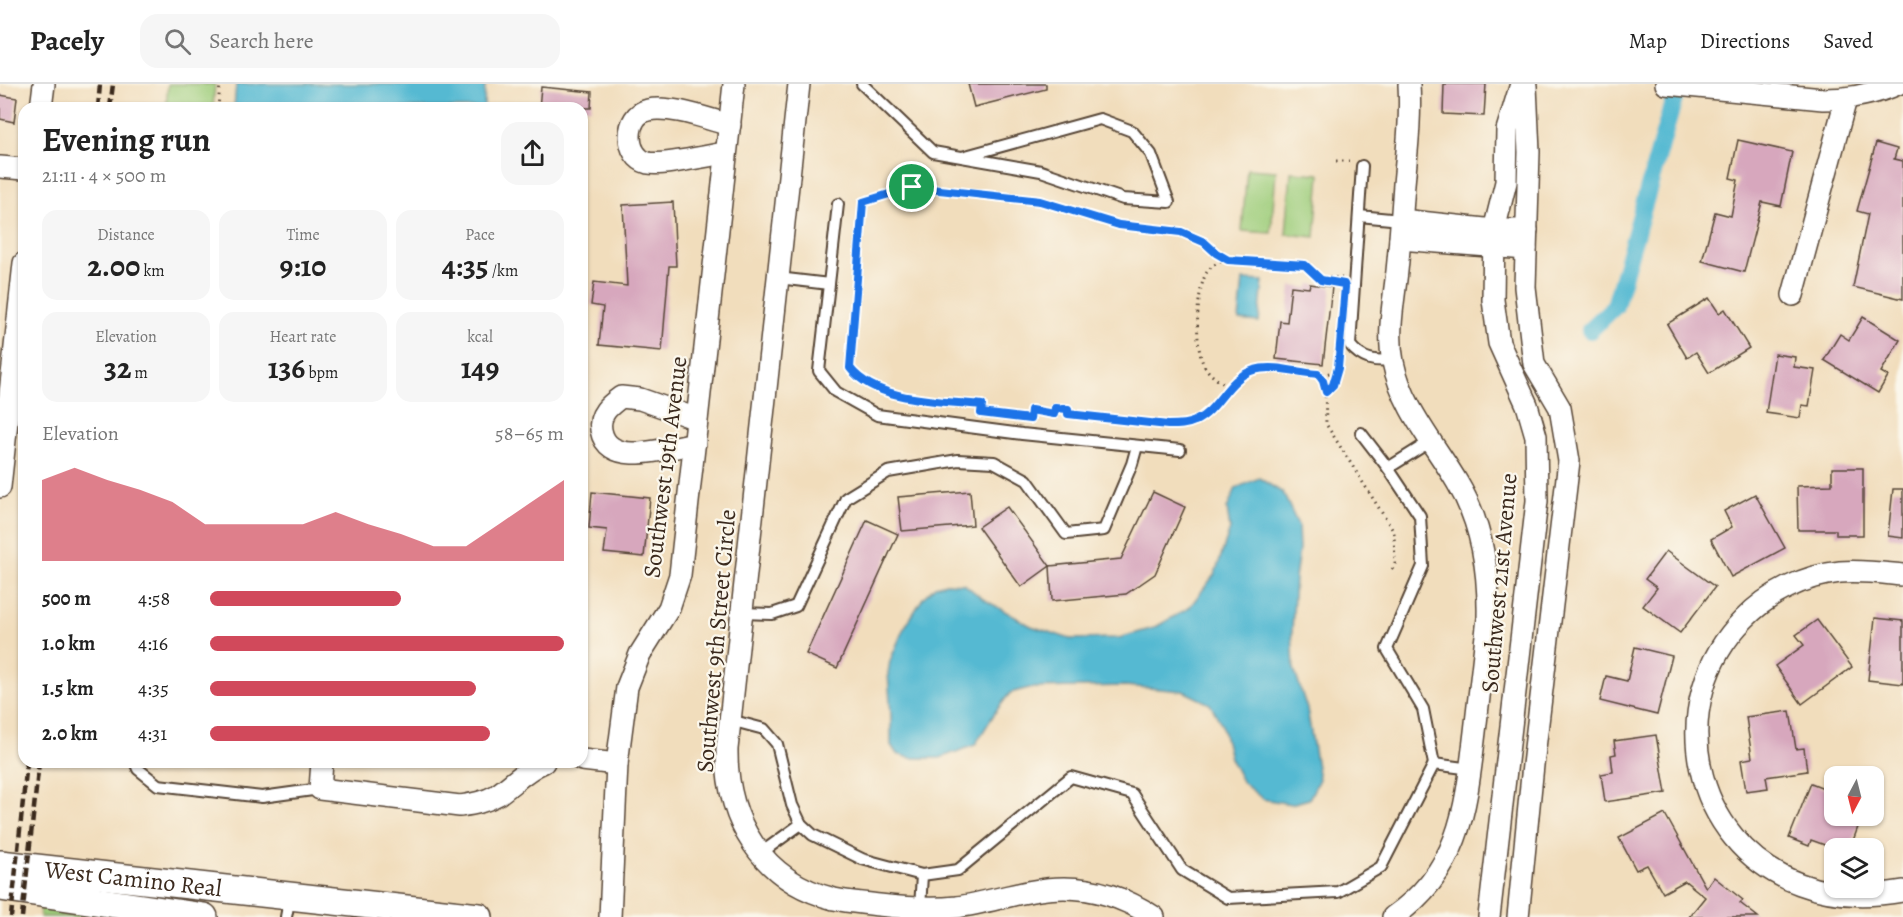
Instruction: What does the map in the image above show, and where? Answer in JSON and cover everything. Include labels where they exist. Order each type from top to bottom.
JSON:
[{"type":"street","points":[[42,102],[44,84]]},
{"type":"street","name":"Southwest 19th Avenue","points":[[610,917],[617,764],[623,704],[632,670],[669,608],[680,575],[734,84]]},
{"type":"street","name":"Southwest 9th Street Circle","points":[[799,84],[727,749],[728,785],[739,820],[761,853],[785,876],[817,893],[852,902],[921,908],[956,907],[1028,891],[1066,888],[1105,894],[1123,900],[1154,917]]},
{"type":"street","points":[[1393,917],[1428,885],[1447,857],[1461,825],[1471,769],[1488,618],[1487,578],[1480,539],[1467,502],[1403,395],[1393,360],[1391,324],[1410,123],[1408,84]]},
{"type":"street","name":"Southwest 21st Avenue","points":[[1489,917],[1538,501],[1536,436],[1527,405],[1499,343],[1493,300],[1494,238],[1506,182],[1507,130],[1521,84]]},
{"type":"street","points":[[1518,917],[1533,765],[1569,461],[1560,408],[1534,364],[1525,287],[1529,150],[1526,84]]},
{"type":"street","points":[[1666,84],[1823,99],[1846,99],[1868,95],[1898,84]]},
{"type":"street","points":[[1793,295],[1846,99]]},
{"type":"street","points":[[726,153],[662,163],[647,162],[636,156],[631,146],[630,131],[636,119],[646,110],[665,109],[730,125]]},
{"type":"street","points":[[0,167],[18,169]]},
{"type":"street","points":[[1400,230],[1527,240]]},
{"type":"street","points":[[0,487],[5,395],[18,305]]},
{"type":"street","points":[[695,443],[638,453],[623,453],[613,449],[602,437],[600,423],[607,406],[621,397],[640,399],[697,419]]},
{"type":"street","points":[[1903,575],[1858,571],[1838,572],[1800,582],[1766,600],[1737,626],[1715,657],[1701,694],[1696,732],[1701,771],[1714,807],[1736,839],[1764,865],[1798,884],[1836,894],[1871,895],[1903,891]]},
{"type":"street","points":[[588,761],[617,764]]},
{"type":"street","points":[[322,768],[320,789],[460,806],[478,803],[495,796],[531,768]]},
{"type":"street","name":"West Camino Real","points":[[0,864],[288,906],[479,917]]},
{"type":"street","name":"West Camino Real","points":[[0,887],[204,917]]},
{"type":"lane","points":[[862,84],[933,152],[962,158],[1041,171],[1123,199],[1169,202],[1150,154],[1132,130],[1100,119],[962,158]]},
{"type":"lane","points":[[1358,164],[1359,216],[1350,345],[1364,357],[1377,362],[1393,360]]},
{"type":"lane","points":[[837,204],[819,371],[836,392],[877,415],[1022,434],[1180,450]]},
{"type":"lane","points":[[1359,216],[1400,230]]},
{"type":"lane","points":[[778,278],[829,284]]},
{"type":"lane","points":[[730,720],[764,729],[777,744],[792,805],[801,824],[813,835],[862,859],[922,875],[958,870],[1071,777],[1132,794],[1182,870],[1228,898],[1338,892],[1381,867],[1434,764],[1424,709],[1387,649],[1423,566],[1420,516],[1361,432]]},
{"type":"lane","points":[[1388,468],[1431,441]]},
{"type":"lane","points":[[742,613],[772,614],[796,606],[846,498],[888,472],[958,460],[994,462],[1027,480],[1066,534],[1104,530],[1132,464],[1137,446]]},
{"type":"lane","points":[[1434,764],[1471,769]]},
{"type":"lane","points":[[138,768],[158,785],[262,797],[320,789]]},
{"type":"lane","points":[[761,853],[801,824]]},
{"type":"lane","points":[[921,908],[922,875]]},
{"type":"path","points":[[218,102],[220,84]]},
{"type":"path","points":[[1336,161],[1358,164]]},
{"type":"path","points":[[1228,260],[1204,242],[1181,232],[1119,225],[1040,201],[912,187],[863,202],[850,368],[858,378],[880,390],[900,396],[982,405],[981,413],[1030,419],[1031,410],[1054,414],[1055,408],[1068,409],[1068,414],[1182,425],[1204,416],[1236,380],[1254,370],[1280,369],[1329,374],[1338,368]]},
{"type":"path","points":[[1229,387],[1217,379],[1203,364],[1199,353],[1198,323],[1199,301],[1204,279],[1212,266],[1228,260],[1305,265],[1321,280],[1344,284],[1338,368],[1333,385],[1326,392]]},
{"type":"path","points":[[1318,374],[1326,392],[1326,424],[1394,532],[1395,564],[1391,572]]},
{"type":"green space","points":[[168,84],[215,84],[214,102],[166,102]]},
{"type":"green space","points":[[1247,169],[1276,171],[1271,233],[1242,231]]},
{"type":"green space","points":[[1291,172],[1320,174],[1315,237],[1286,234]]},
{"type":"green space","points":[[41,902],[158,917],[40,917]]},
{"type":"water","points":[[236,84],[485,84],[484,102],[234,102]]},
{"type":"water","points":[[1243,280],[1263,281],[1259,322],[1239,320]]},
{"type":"water","points":[[1259,478],[1283,493],[1298,525],[1299,550],[1292,631],[1294,669],[1307,709],[1319,779],[1309,799],[1291,804],[1263,799],[1243,783],[1230,758],[1222,725],[1210,704],[1183,691],[1125,686],[1029,688],[1010,693],[975,745],[940,758],[911,758],[897,754],[891,745],[888,673],[890,661],[903,630],[923,598],[935,586],[946,583],[964,584],[983,599],[1031,626],[1070,639],[1119,638],[1154,628],[1189,608],[1215,574],[1230,529],[1227,509],[1236,488]]},
{"type":"building","points":[[968,84],[1046,84],[1046,89],[974,107]]},
{"type":"building","points":[[1444,84],[1486,84],[1484,116],[1443,114]]},
{"type":"building","points":[[541,87],[592,92],[591,108],[588,108],[588,102],[540,102]]},
{"type":"building","points":[[0,95],[17,98],[14,122],[0,119]]},
{"type":"building","points":[[1738,140],[1792,152],[1781,206],[1762,202],[1744,272],[1702,261],[1715,212],[1731,216],[1738,180],[1730,178]]},
{"type":"building","points":[[1876,143],[1897,149],[1894,159],[1903,161],[1903,299],[1853,287],[1868,214],[1857,211]]},
{"type":"building","points":[[673,202],[676,266],[669,266],[662,351],[599,345],[603,307],[591,305],[594,282],[627,286],[623,205]]},
{"type":"building","points":[[1310,284],[1332,287],[1323,364],[1276,359],[1280,321],[1287,322],[1291,286],[1309,288]]},
{"type":"building","points":[[1709,298],[1719,313],[1725,309],[1749,348],[1709,373],[1696,352],[1687,358],[1667,324]]},
{"type":"building","points":[[1863,317],[1900,340],[1881,372],[1888,376],[1878,393],[1824,360],[1840,334],[1849,340]]},
{"type":"building","points":[[1775,354],[1795,357],[1794,367],[1815,370],[1809,406],[1802,405],[1800,418],[1766,413]]},
{"type":"building","points":[[1832,468],[1863,468],[1863,535],[1836,535],[1836,530],[1798,530],[1797,486],[1832,485]]},
{"type":"building","points":[[1893,489],[1903,489],[1903,538],[1888,536]]},
{"type":"building","points":[[970,491],[973,525],[902,531],[898,497]]},
{"type":"building","points":[[592,492],[650,498],[644,557],[604,553],[607,530],[589,528]]},
{"type":"building","points":[[1153,492],[1185,507],[1155,574],[1126,594],[1052,601],[1050,566],[1121,559]]},
{"type":"building","points":[[1755,494],[1785,548],[1731,577],[1711,539],[1732,527],[1724,511]]},
{"type":"building","points":[[1007,507],[1050,566],[1021,587],[978,527]]},
{"type":"building","points":[[867,520],[898,534],[837,668],[806,654]]},
{"type":"building","points":[[1666,551],[1715,587],[1680,633],[1643,606],[1657,588],[1645,579]]},
{"type":"building","points":[[1875,618],[1903,621],[1903,684],[1868,680]]},
{"type":"building","points":[[1817,620],[1852,667],[1802,704],[1775,666],[1804,645],[1796,635]]},
{"type":"building","points":[[1635,647],[1672,656],[1657,715],[1600,701],[1606,676],[1627,681]]},
{"type":"building","points":[[1790,711],[1796,749],[1804,748],[1807,771],[1766,777],[1768,788],[1746,791],[1741,760],[1752,758],[1746,717]]},
{"type":"building","points":[[1656,735],[1666,793],[1605,802],[1601,774],[1613,772],[1611,755],[1616,754],[1614,741]]},
{"type":"building","points":[[1811,783],[1824,788],[1824,826],[1858,826],[1854,838],[1824,838],[1824,845],[1811,840],[1809,846],[1789,838]]},
{"type":"building","points":[[1665,814],[1706,888],[1714,877],[1743,900],[1740,903],[1758,917],[1689,917],[1705,897],[1685,881],[1663,893],[1647,865],[1636,870],[1619,838]]},
{"type":"waterway","points":[[1590,330],[1615,306],[1674,99]]},
{"type":"railway","points":[[98,102],[100,84]]},
{"type":"railway","points":[[111,102],[113,84]]},
{"type":"railway","points":[[11,917],[26,768]]},
{"type":"railway","points":[[22,917],[38,768]]},
{"type":"route","points":[[912,187],[1040,201],[1119,225],[1181,232],[1204,242],[1228,260],[1305,265],[1321,280],[1344,284],[1345,287],[1338,368],[1333,385],[1326,392],[1318,374],[1280,369],[1254,370],[1236,380],[1204,416],[1182,425],[1068,414],[1068,409],[1055,408],[1054,414],[1031,410],[1030,419],[981,413],[982,405],[900,396],[880,390],[858,378],[850,368],[863,202],[912,187]]}]
